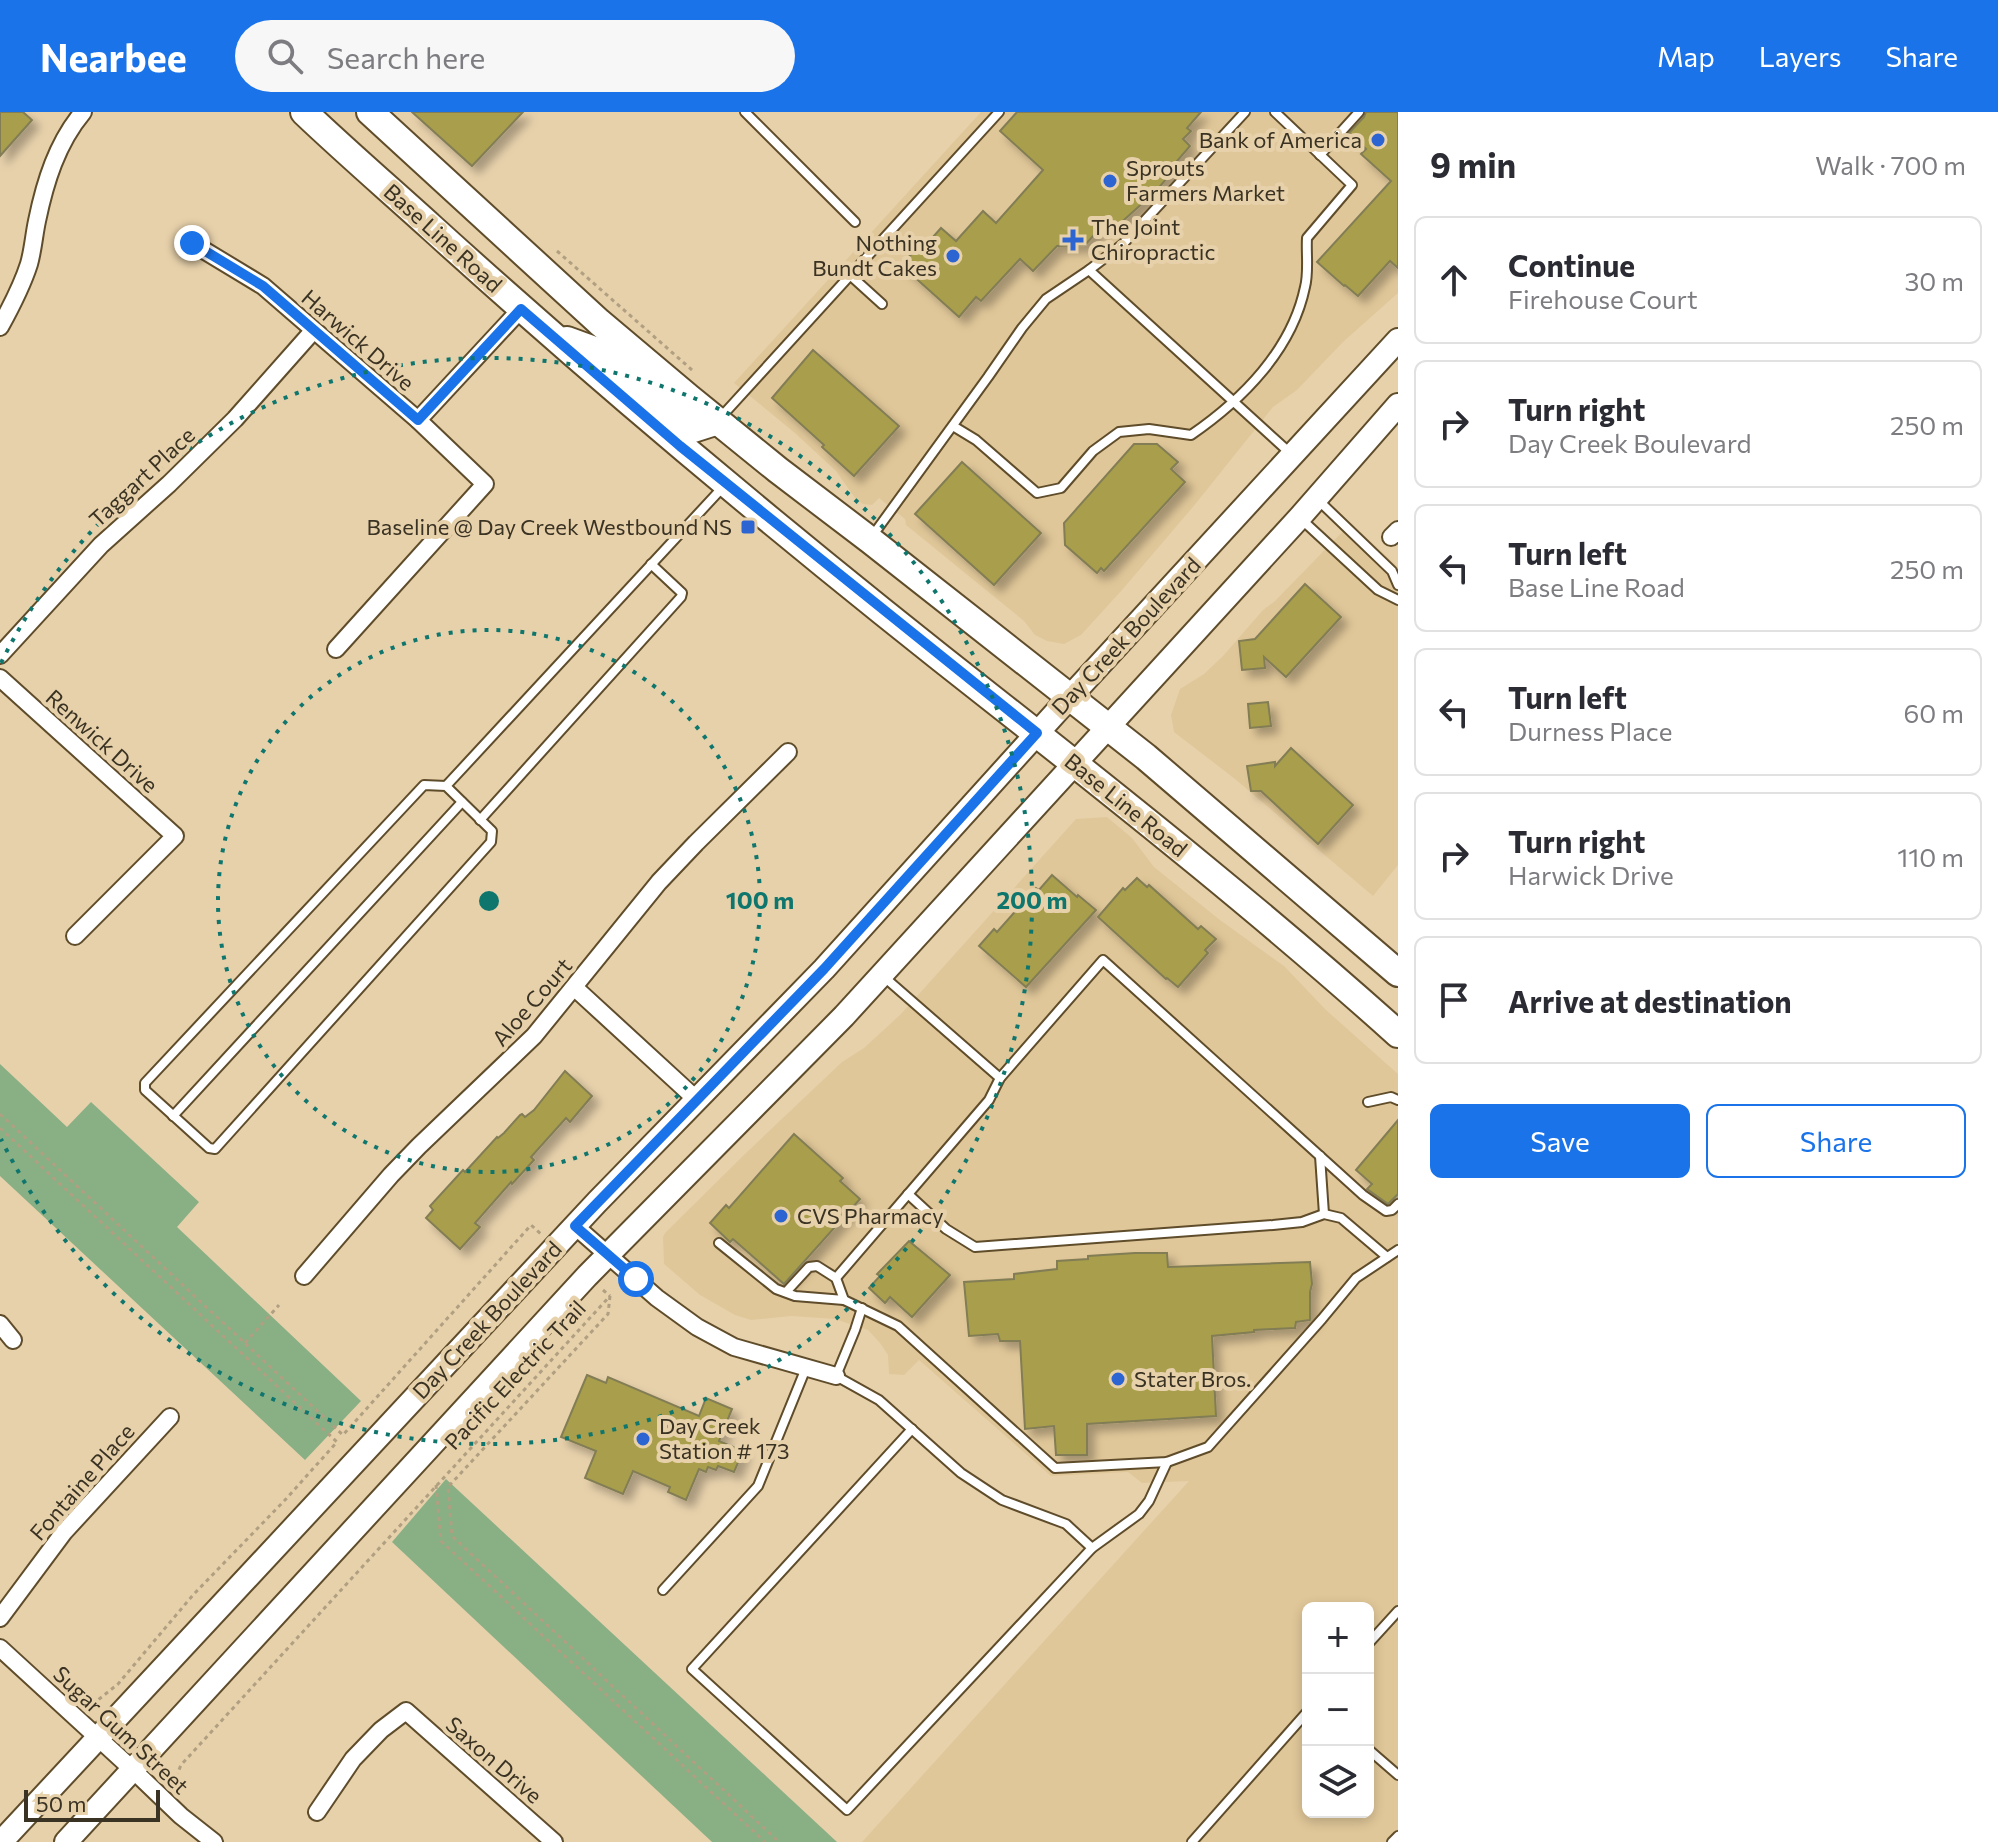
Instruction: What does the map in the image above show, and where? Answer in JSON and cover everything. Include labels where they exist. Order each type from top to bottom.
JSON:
[{"type":"main road","name":"Base Line Road","points":[[304,112],[521,309],[680,446],[1075,762],[1332,975],[1398,1034]]},
{"type":"main road","name":"Base Line Road","points":[[370,112],[599,322],[778,470],[1108,727],[1398,973]]},
{"type":"main road","points":[[552,335],[608,355],[693,429],[718,421]]},
{"type":"main road","name":"Day Creek Boulevard","points":[[1,1842],[575,1226],[824,969],[1398,340]]},
{"type":"main road","name":"Day Creek Boulevard","points":[[66,1842],[608,1255],[844,1016],[1300,517],[1398,405]]},
{"type":"street","points":[[0,327],[29,263],[43,192],[53,164],[73,124],[83,112]]},
{"type":"street","name":"Harwick Drive","points":[[192,243],[263,286],[418,420],[485,484],[336,649]]},
{"type":"street","points":[[418,420],[521,309]]},
{"type":"street","name":"Taggart Place","points":[[0,655],[101,545],[235,419],[313,331]]},
{"type":"street","name":"Renwick Drive","points":[[0,678],[175,836],[75,936]]},
{"type":"street","name":"Aloe Court","points":[[304,1276],[391,1175],[534,1036],[659,882],[788,752]]},
{"type":"street","points":[[575,988],[697,1100]]},
{"type":"street","points":[[575,1226],[668,1307],[707,1334],[734,1347],[836,1376]]},
{"type":"street","points":[[0,1324],[13,1340]]},
{"type":"street","name":"Fontaine Place","points":[[0,1618],[64,1532],[170,1417]]},
{"type":"street","name":"Sugar Gum Street","points":[[0,1648],[181,1816],[214,1842]]},
{"type":"street","name":"Saxon Drive","points":[[317,1812],[353,1759],[381,1730],[406,1711],[554,1842]]},
{"type":"lane","points":[[745,112],[855,222]]},
{"type":"lane","points":[[718,421],[999,112]]},
{"type":"lane","points":[[870,540],[1046,299],[1123,244],[1245,112]]},
{"type":"lane","points":[[953,426],[976,440],[1037,493],[1061,488],[1093,451],[1119,432],[1149,429],[1191,435],[1216,418],[1263,372],[1291,327],[1306,286],[1307,238],[1352,185],[1275,112]]},
{"type":"lane","points":[[1320,155],[1359,112]]},
{"type":"lane","points":[[1089,270],[1292,455]]},
{"type":"lane","points":[[850,275],[882,304]]},
{"type":"lane","points":[[446,786],[726,483]]},
{"type":"lane","points":[[1316,499],[1392,571],[1398,585]]},
{"type":"lane","points":[[1300,517],[1378,590],[1398,600]]},
{"type":"lane","points":[[480,820],[681,597],[682,593],[651,564]]},
{"type":"lane","points":[[424,785],[446,786],[462,802],[492,831],[491,842],[215,1149],[209,1148],[145,1090],[145,1083],[424,785]]},
{"type":"lane","points":[[173,1116],[462,802]]},
{"type":"lane","points":[[836,1278],[989,1100],[1000,1078],[1103,960],[1380,1209],[1392,1210],[1398,1204]]},
{"type":"lane","points":[[882,975],[1000,1078]]},
{"type":"lane","points":[[1368,1102],[1391,1097],[1398,1100]]},
{"type":"lane","points":[[1320,1155],[1324,1214]]},
{"type":"lane","points":[[908,1194],[946,1229],[975,1247],[1273,1225],[1302,1222],[1324,1214],[1341,1218],[1387,1257]]},
{"type":"lane","points":[[719,1243],[776,1289],[795,1296],[844,1300],[898,1326],[1055,1468],[1167,1462],[1208,1447],[1356,1278],[1398,1250]]},
{"type":"lane","points":[[786,1292],[809,1267],[817,1266],[836,1278],[844,1300]]},
{"type":"lane","points":[[862,1308],[836,1376],[879,1400],[961,1473],[1002,1500],[1066,1524],[1092,1548]]},
{"type":"lane","points":[[663,1590],[758,1486],[806,1367]]},
{"type":"lane","points":[[912,1429],[692,1669],[847,1810],[1092,1548],[1139,1514],[1149,1501],[1167,1462]]},
{"type":"lane","points":[[1374,1637],[1398,1611]]},
{"type":"lane","points":[[1192,1842],[1302,1718]]},
{"type":"lane","points":[[1374,1754],[1398,1775]]},
{"type":"lane","points":[[1392,1842],[1398,1836]]},
{"type":"path","points":[[556,251],[700,377]]},
{"type":"path","points":[[0,1114],[343,1435],[531,1225]]},
{"type":"path","points":[[0,1128],[337,1442],[193,1595],[118,1684],[93,1704]]},
{"type":"path","name":"Pacific Electric Trail","points":[[176,1777],[181,1765],[610,1296],[608,1314],[448,1487],[452,1536]]},
{"type":"path","points":[[245,1343],[279,1305]]},
{"type":"path","points":[[436,1485],[441,1541],[765,1842]]},
{"type":"path","points":[[445,1544],[452,1536],[779,1842]]},
{"type":"shaded area","points":[[981,112],[1398,112],[1398,293],[1343,342],[1297,390],[1273,407],[1122,590],[1081,635],[1064,644],[1035,635],[1024,621],[906,525],[905,519],[879,498],[872,505],[863,504],[855,498],[836,471],[734,383]]},
{"type":"shaded area","points":[[1351,523],[1398,567],[1398,865],[1373,896],[1235,779],[1174,732],[1171,715],[1180,689],[1204,674],[1223,656],[1263,610]]},
{"type":"shaded area","points":[[1107,817],[1132,838],[1154,867],[1284,966],[1326,1010],[1398,1074],[1398,1842],[862,1842],[1189,1481],[1142,1483],[1128,1472],[1051,1476],[919,1360],[904,1375],[889,1374],[888,1355],[868,1330],[835,1319],[791,1316],[751,1320],[735,1315],[700,1295],[664,1264],[665,1233],[842,1062],[864,1048],[901,1014],[1076,819]]},
{"type":"green space","points":[[0,1064],[67,1127],[91,1102],[199,1202],[177,1227],[361,1401],[305,1460],[0,1176]]},
{"type":"green space","points":[[446,1479],[837,1842],[712,1842],[392,1542]]},
{"type":"building","points":[[0,112],[23,112],[32,120],[0,156]]},
{"type":"building","points":[[412,112],[523,112],[472,166]]},
{"type":"building","points":[[1017,112],[1201,112],[1187,128],[1191,131],[1183,139],[1190,146],[1177,161],[1179,164],[1156,191],[1114,229],[1106,222],[1085,245],[1057,246],[1033,271],[1020,259],[981,301],[976,297],[959,317],[901,265],[941,228],[956,241],[983,211],[996,223],[1043,170],[1000,131]]},
{"type":"building","points":[[1366,112],[1398,112],[1398,268],[1390,261],[1358,296],[1317,262],[1391,181],[1361,154],[1366,149],[1349,133]]},
{"type":"building","points":[[813,350],[899,426],[854,476],[772,398]]},
{"type":"building","points":[[1134,444],[1157,444],[1178,462],[1171,469],[1185,482],[1104,571],[1101,568],[1097,573],[1065,545],[1064,523]]},
{"type":"building","points":[[962,462],[1041,533],[994,585],[915,514]]},
{"type":"building","points":[[1305,584],[1341,617],[1286,677],[1264,657],[1265,668],[1242,670],[1239,641],[1255,639]]},
{"type":"building","points":[[1268,702],[1271,726],[1250,728],[1248,704]]},
{"type":"building","points":[[1291,748],[1353,805],[1318,844],[1261,791],[1251,791],[1247,766],[1275,762],[1275,766]]},
{"type":"building","points":[[1052,875],[1096,910],[1026,987],[979,946],[994,929],[997,932],[1036,888],[1039,890]]},
{"type":"building","points":[[1137,878],[1198,929],[1201,926],[1216,939],[1205,950],[1208,953],[1178,987],[1098,917],[1123,888],[1125,890]]},
{"type":"building","points":[[565,1071],[592,1096],[570,1122],[566,1118],[531,1157],[534,1160],[475,1223],[480,1227],[460,1249],[426,1218],[433,1210],[430,1206],[520,1115],[525,1117],[534,1110]]},
{"type":"building","points":[[1398,1120],[1398,1194],[1388,1204],[1367,1189],[1372,1184],[1356,1170]]},
{"type":"building","name":"CVS Pharmacy","points":[[794,1134],[843,1178],[840,1181],[860,1199],[784,1284],[710,1223],[726,1205],[729,1208]]},
{"type":"building","points":[[909,1241],[950,1275],[912,1317],[890,1297],[885,1303],[869,1288],[880,1276],[877,1274]]},
{"type":"building","name":"Stater Bros.","points":[[1167,1253],[1168,1267],[1310,1262],[1310,1320],[1296,1322],[1295,1328],[1212,1336],[1216,1416],[1087,1424],[1087,1455],[1056,1455],[1054,1426],[1025,1429],[1020,1341],[1000,1341],[998,1334],[969,1336],[964,1282],[1014,1279],[1014,1274],[1057,1269],[1057,1261]]},
{"type":"building","name":"Day Creek Station # 173","points":[[587,1375],[606,1383],[608,1377],[699,1416],[706,1398],[732,1409],[719,1441],[743,1451],[734,1472],[718,1466],[716,1470],[708,1467],[706,1472],[699,1469],[686,1500],[668,1492],[670,1487],[633,1471],[623,1494],[585,1478],[596,1451],[561,1437]]},
{"type":"place","name":"Bank of America","points":[[1378,140]]},
{"type":"place","name":"Sprouts Farmers Market","points":[[1110,181]]},
{"type":"place","name":"The Joint Chiropractic","points":[[1073,240]]},
{"type":"place","name":"Nothing Bundt Cakes","points":[[953,256]]},
{"type":"place","name":"Baseline @ Day Creek Westbound NS","points":[[748,527]]},
{"type":"place","name":"CVS Pharmacy","points":[[781,1216]]},
{"type":"place","name":"Stater Bros.","points":[[1118,1379]]},
{"type":"place","name":"Day Creek Station # 173","points":[[643,1439]]},
{"type":"route","points":[[192,243],[263,286],[418,420],[521,309],[680,446],[1037,733],[824,969],[575,1226],[636,1279]]}]
